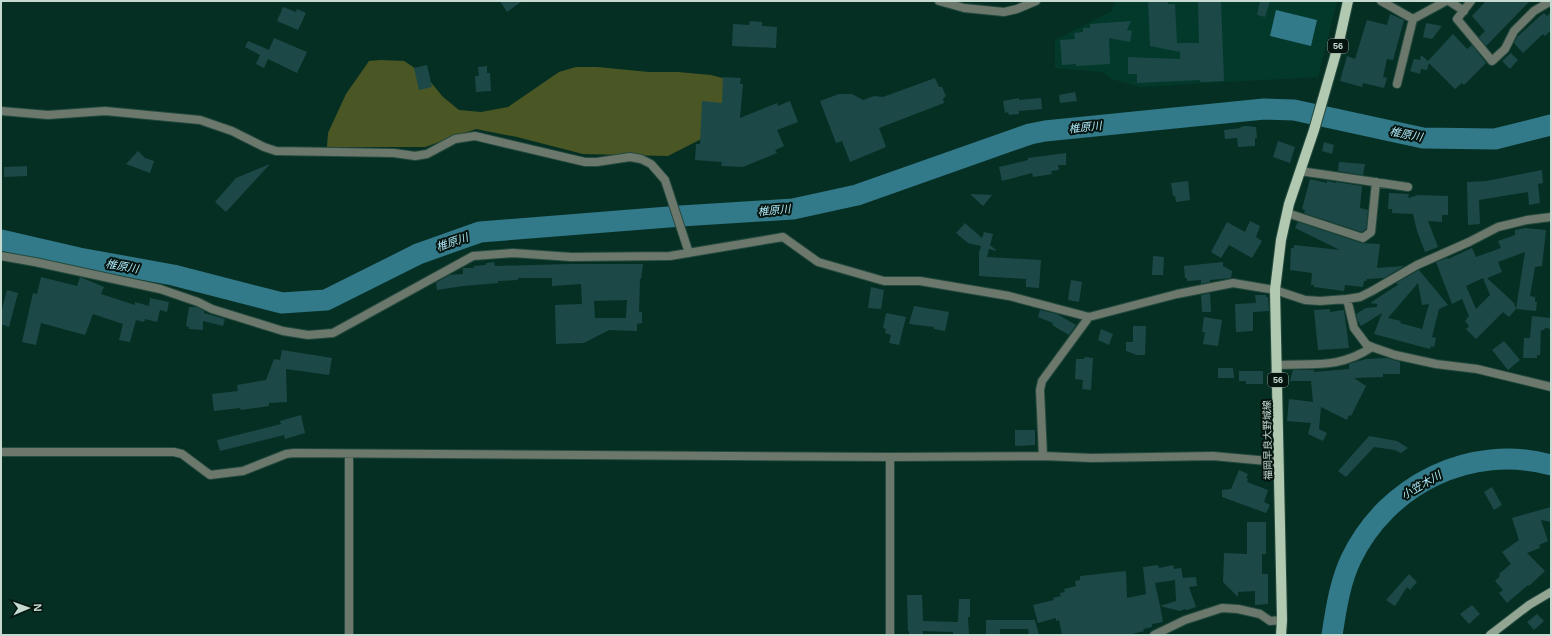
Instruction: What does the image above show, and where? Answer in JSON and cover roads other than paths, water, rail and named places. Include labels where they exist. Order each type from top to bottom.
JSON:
[{"type":"main road","name":"福岡早良大野城線","points":[[1281,635],[1282,620],[1275,290],[1281,240],[1287,213],[1314,130],[1338,46],[1348,1]]},
{"type":"main road","points":[[1490,635],[1529,605],[1551,592]]},
{"type":"street","points":[[939,1],[955,3],[964,8],[1004,12],[1017,9],[1036,1]]},
{"type":"street","points":[[1381,1],[1413,19]]},
{"type":"street","points":[[1397,84],[1413,19],[1448,1],[1464,11]]},
{"type":"street","points":[[1471,1],[1457,19],[1492,61],[1505,49],[1514,31],[1534,11],[1551,1]]},
{"type":"street","points":[[1,111],[48,115],[105,112],[200,120],[232,131],[264,147],[276,151],[394,153],[416,156],[427,154],[455,139],[475,136],[585,162],[598,162],[630,157],[641,159],[651,164],[665,180],[689,253]]},
{"type":"street","points":[[1300,171],[1408,187]]},
{"type":"street","points":[[1287,213],[1363,238],[1370,232],[1376,182]]},
{"type":"street","points":[[1,256],[160,289],[198,302],[212,309],[283,331],[308,336],[333,334],[474,256],[513,253],[571,257],[670,256],[783,237],[818,262],[884,281],[920,281],[1009,296],[1089,317],[1177,294],[1232,283],[1275,290],[1305,300],[1347,299],[1372,291],[1417,265],[1469,242],[1498,227],[1527,220],[1551,217]]},
{"type":"street","points":[[1347,299],[1354,328],[1366,344],[1372,347],[1436,364],[1477,369],[1551,387]]},
{"type":"street","points":[[1042,456],[1040,390],[1042,381],[1089,317]]},
{"type":"street","points":[[1277,365],[1318,365],[1350,360],[1372,347]]},
{"type":"street","points":[[1,452],[174,452],[182,454],[210,475],[243,471],[286,454],[890,457],[1042,456],[1092,458],[1212,456],[1279,462]]},
{"type":"street","points":[[349,454],[349,635]]},
{"type":"street","points":[[890,457],[890,635]]},
{"type":"street","points":[[1154,635],[1185,620],[1222,608],[1238,608],[1260,614],[1270,621],[1282,620]]},
{"type":"water","points":[[1276,10],[1317,20],[1311,46],[1270,36]]},
{"type":"waterway","name":"椎原川","points":[[1,240],[79,258],[173,275],[282,303],[326,300],[418,254],[480,232],[681,216],[793,209],[857,195],[1030,134],[1045,131],[1264,109],[1294,110],[1423,138],[1495,139],[1551,125]]},
{"type":"waterway","name":"小笠木川","points":[[1332,635],[1341,586],[1351,559],[1367,533],[1386,510],[1409,490],[1434,476],[1462,465],[1491,460],[1521,460],[1551,465]]}]
